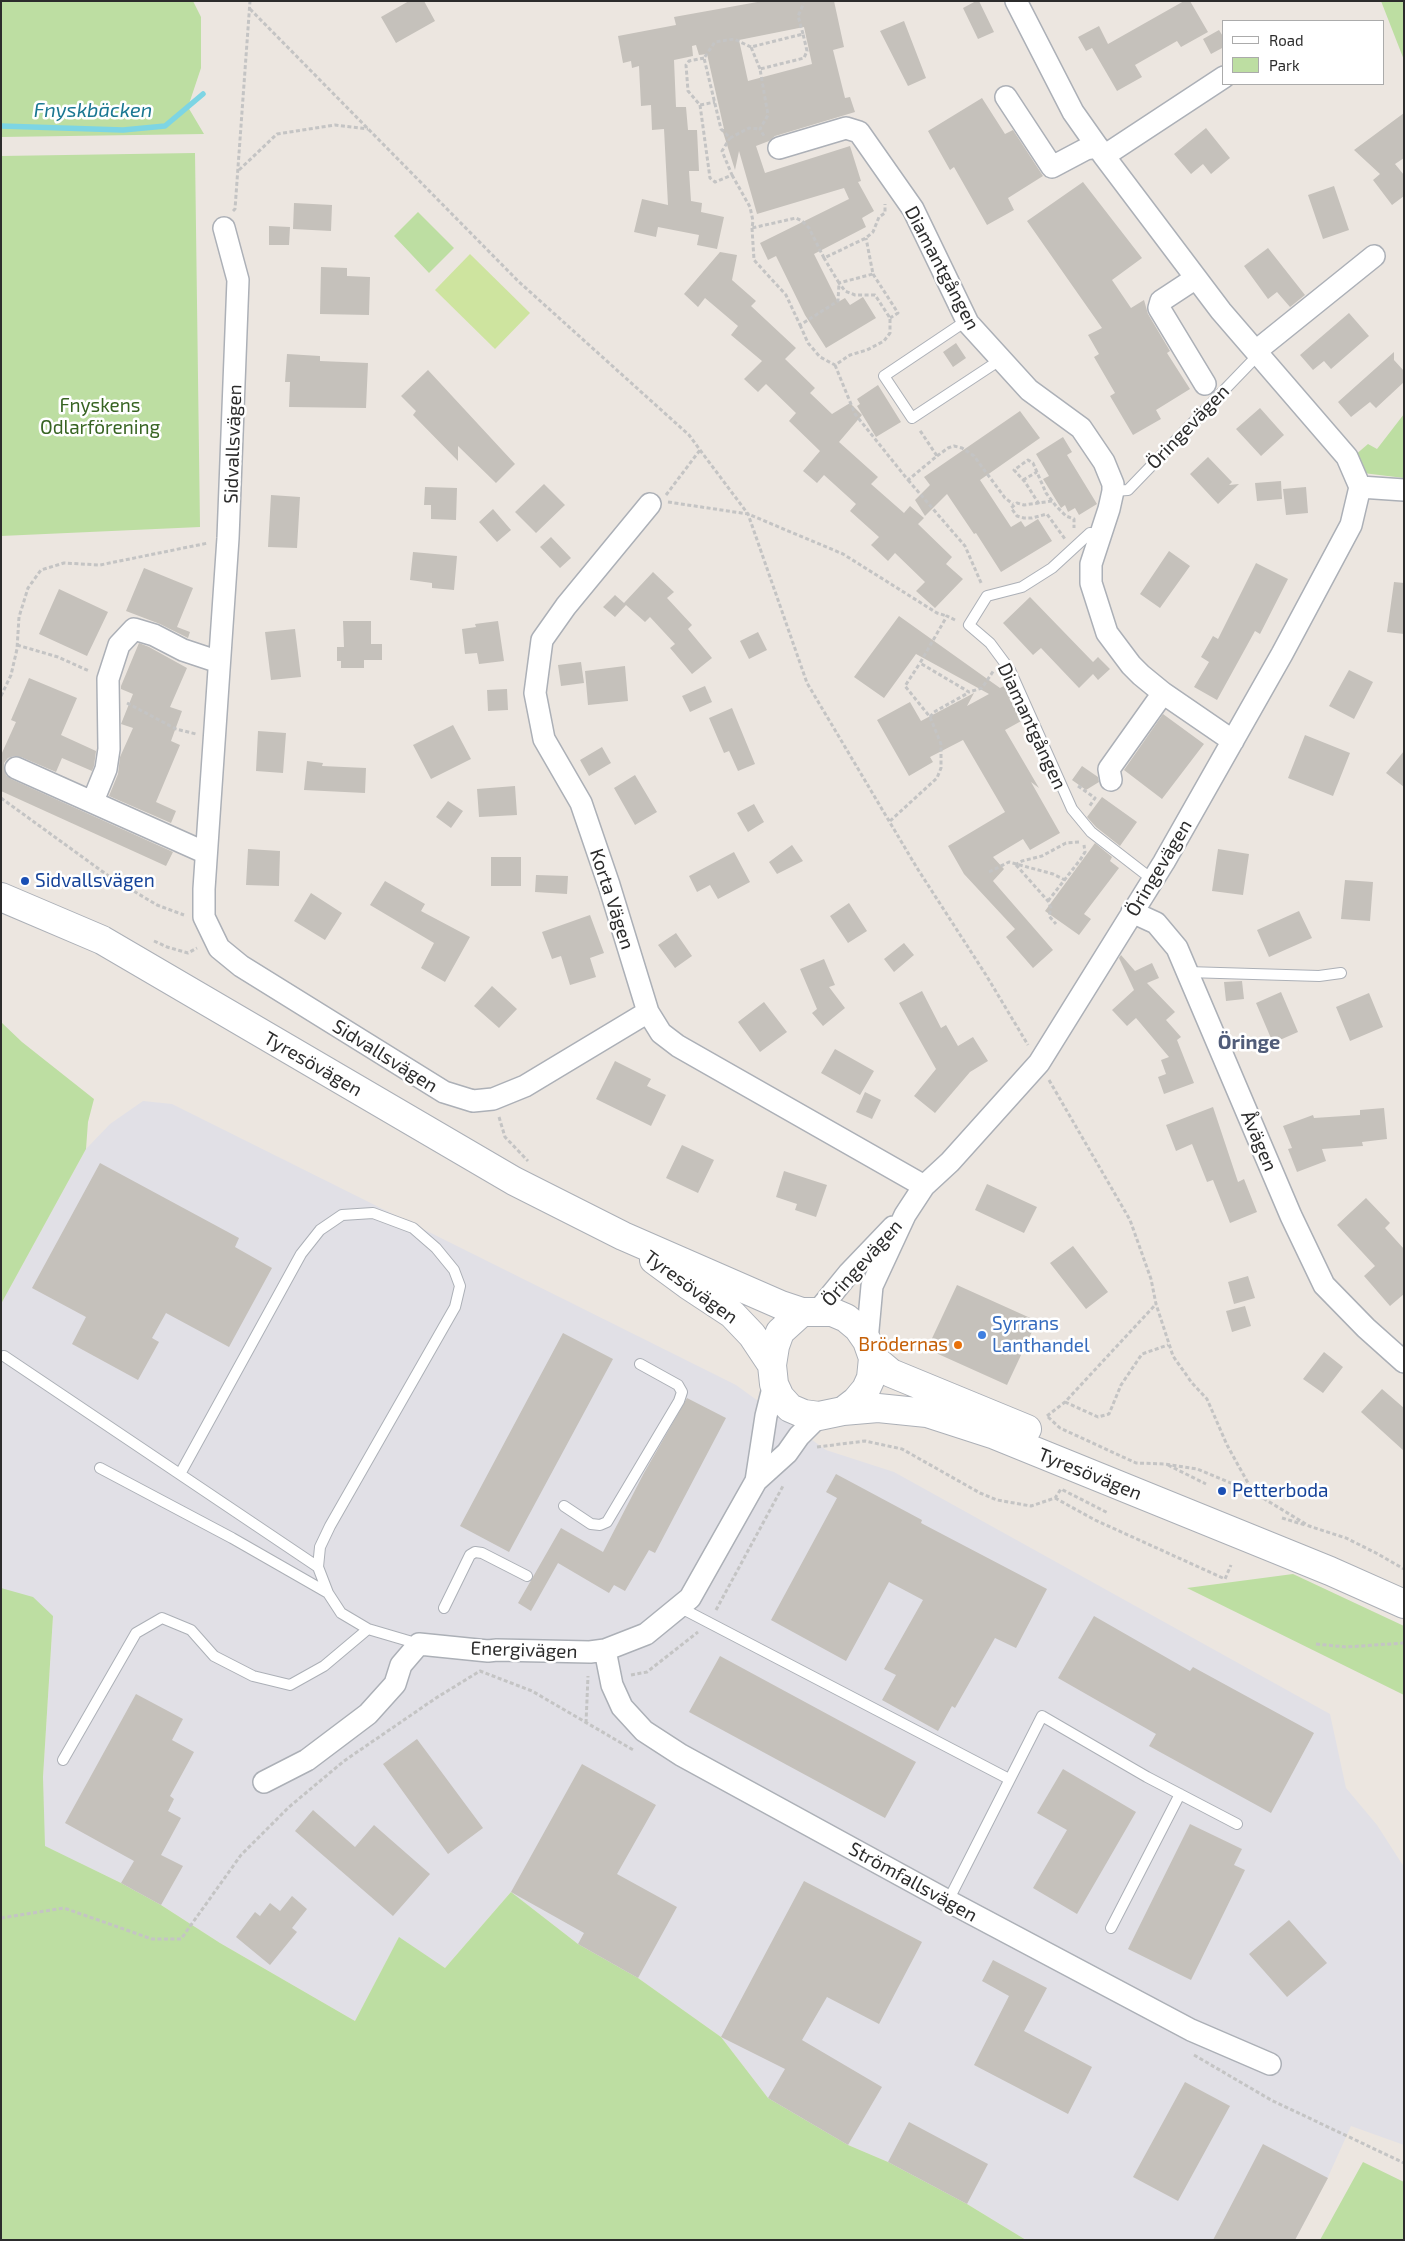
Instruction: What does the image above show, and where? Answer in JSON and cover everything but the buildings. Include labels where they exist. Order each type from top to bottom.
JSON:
[{"type":"main road","name":"Tyresövägen","points":[[1,897],[102,940],[514,1181],[623,1236],[781,1305],[810,1311],[832,1312],[846,1318],[858,1328],[870,1350],[891,1372],[1261,1530],[1330,1570]]},
{"type":"main road","name":"Tyresövägen","points":[[623,1236],[688,1285],[732,1314],[752,1335],[773,1374],[780,1397],[790,1408],[804,1414],[878,1408],[927,1413],[994,1435],[1330,1570],[1404,1604]]},
{"type":"main road","points":[[773,1374],[775,1346],[780,1332],[810,1311]]},
{"type":"main road","points":[[831,1413],[856,1401],[866,1389],[871,1378],[870,1350]]},
{"type":"street","points":[[1016,1],[1073,112],[1101,152],[1196,278],[1257,353],[1347,457],[1360,487],[1404,490]]},
{"type":"street","points":[[1006,97],[1052,167],[1086,149],[1101,152],[1222,78]]},
{"type":"street","name":"Diamantgången","points":[[779,148],[846,128],[860,132],[912,208],[966,321],[1028,390],[1082,428],[1104,462],[1113,484],[1113,491]]},
{"type":"street","name":"Sidvallsvägen","points":[[227,221],[238,280],[228,538],[206,852],[204,917],[219,948],[242,966],[444,1092],[473,1101],[493,1100],[525,1086],[648,1012]]},
{"type":"street","name":"Öringevägen","points":[[1257,353],[1374,256]]},
{"type":"street","name":"Öringevägen","points":[[1196,278],[1161,301],[1159,308],[1205,384]]},
{"type":"street","name":"Öringevägen","points":[[870,1350],[872,1286],[906,1215],[924,1186],[950,1162],[1039,1063],[1153,880],[1232,741],[1352,525],[1360,487]]},
{"type":"street","points":[[1113,491],[1090,564],[1091,583],[1107,633],[1131,665],[1163,693],[1232,741]]},
{"type":"street","name":"Korta Vägen","points":[[650,504],[566,606],[542,640],[535,694],[544,739],[581,803],[609,885],[648,1012],[661,1034],[678,1046],[924,1186]]},
{"type":"street","points":[[93,801],[106,769],[108,756],[108,679],[119,646],[134,629],[154,634],[183,650],[219,662]]},
{"type":"street","points":[[1111,780],[1109,769],[1163,693]]},
{"type":"street","points":[[16,768],[206,852]]},
{"type":"street","name":"Åvägen","points":[[1132,912],[1156,923],[1177,948],[1291,1216],[1324,1285],[1366,1328],[1404,1362]]},
{"type":"street","name":"Öringevägen","points":[[810,1311],[906,1215]]},
{"type":"street","name":"Energivägen","points":[[756,1481],[773,1374]]},
{"type":"street","name":"Energivägen","points":[[419,1644],[488,1651],[577,1653],[605,1650],[646,1634],[690,1598],[756,1481],[787,1453],[799,1436],[831,1413]]},
{"type":"street","points":[[264,1782],[307,1760],[368,1714],[394,1684],[402,1665],[419,1644]]},
{"type":"street","name":"Strömfallsvägen","points":[[605,1650],[615,1692],[622,1707],[644,1731],[682,1755],[948,1901],[1191,2030],[1270,2064]]},
{"type":"lane","points":[[966,321],[884,376],[912,418],[1000,360]]},
{"type":"lane","name":"Öringevägen","points":[[1113,491],[1128,490],[1257,353]]},
{"type":"lane","points":[[969,625],[987,596],[1022,587],[1052,568],[1090,533],[1100,535]]},
{"type":"lane","name":"Diamantgången","points":[[969,625],[990,643],[1010,670],[1072,809],[1091,832],[1153,880]]},
{"type":"lane","points":[[1187,972],[1319,976],[1341,973]]},
{"type":"lane","points":[[180,1474],[301,1254],[320,1230],[342,1215],[373,1214],[413,1228],[436,1248],[454,1270],[460,1286],[455,1308],[330,1526],[320,1547],[318,1567],[328,1593],[341,1613],[368,1629],[419,1644]]},
{"type":"lane","points":[[4,1356],[318,1567]]},
{"type":"lane","points":[[564,1506],[592,1524],[600,1526],[607,1522],[679,1400],[682,1392],[678,1385],[640,1364]]},
{"type":"lane","points":[[100,1468],[232,1538],[328,1593]]},
{"type":"lane","points":[[444,1608],[470,1555],[475,1552],[482,1552],[527,1576]]},
{"type":"lane","points":[[679,1607],[1009,1779]]},
{"type":"lane","points":[[63,1760],[136,1633],[162,1618],[191,1630],[214,1656],[253,1676],[290,1684],[324,1666],[368,1629]]},
{"type":"lane","points":[[948,1901],[1042,1716],[1237,1824]]},
{"type":"lane","points":[[1111,1928],[1180,1794]]},
{"type":"path","points":[[227,221],[235,209],[250,1]]},
{"type":"path","points":[[760,69],[804,58],[807,51],[798,16],[804,3]]},
{"type":"path","points":[[250,9],[518,281],[689,435],[748,514],[808,683],[890,821],[1039,1063],[1130,1220],[1151,1280],[1168,1345],[1182,1370],[1207,1399],[1227,1445],[1253,1492]]},
{"type":"path","points":[[732,175],[715,182],[710,178],[700,105],[688,91],[686,65],[689,61],[704,58],[716,42],[734,40],[751,47],[803,34]]},
{"type":"path","points":[[751,47],[760,69],[768,115],[760,129]]},
{"type":"path","points":[[704,58],[721,129],[730,138]]},
{"type":"path","points":[[700,105],[715,102]]},
{"type":"path","points":[[238,170],[277,134],[336,125],[368,129]]},
{"type":"path","points":[[760,129],[749,128],[730,138],[722,151],[732,175],[750,207],[753,221],[754,260],[786,296],[808,343],[820,357],[835,365],[855,414],[908,480],[965,546],[987,596]]},
{"type":"path","points":[[760,129],[768,145],[779,148]]},
{"type":"path","points":[[824,258],[866,238],[873,232],[879,217],[885,213],[884,184],[891,179]]},
{"type":"path","points":[[752,228],[796,218],[802,221],[809,228],[824,258],[845,291],[855,295],[875,295],[890,318],[890,333],[884,340],[867,350],[850,355],[835,365]]},
{"type":"path","points":[[866,238],[873,274],[898,313],[890,318]]},
{"type":"path","points":[[839,283],[873,274]]},
{"type":"path","points":[[800,325],[838,301],[839,283]]},
{"type":"path","points":[[912,418],[938,456]]},
{"type":"path","points":[[908,480],[948,448],[954,446],[962,448],[974,456],[1005,498],[1014,504],[1039,504],[1052,501]]},
{"type":"path","points":[[700,450],[662,501],[748,514],[843,554],[937,613],[969,625]]},
{"type":"path","points":[[1039,504],[1014,470],[1028,460],[1034,463],[1046,494],[1066,516],[1074,519],[1074,533]]},
{"type":"path","points":[[1023,480],[1037,472]]},
{"type":"path","points":[[1014,504],[1011,508],[1018,516],[1032,518],[1048,514],[1072,549]]},
{"type":"path","points":[[1,696],[10,675],[17,646],[20,618],[28,588],[41,570],[64,563],[100,565],[228,538]]},
{"type":"path","points":[[890,821],[937,778],[941,768],[941,744],[930,717],[905,686],[946,616]]},
{"type":"path","points":[[17,646],[58,657],[108,679]]},
{"type":"path","points":[[930,717],[934,712],[969,692],[982,688],[995,668],[1004,662]]},
{"type":"path","points":[[920,663],[969,692]]},
{"type":"path","points":[[107,703],[127,702],[176,728],[214,737]]},
{"type":"path","points":[[1,798],[110,877],[157,905],[207,925]]},
{"type":"path","points":[[1082,843],[1091,832]]},
{"type":"path","points":[[1015,865],[1022,860],[1042,856],[1066,842],[1075,841],[1082,843]]},
{"type":"path","points":[[1048,902],[1085,852],[1082,843]]},
{"type":"path","points":[[989,872],[1006,863],[1053,874],[1066,880]]},
{"type":"path","points":[[1015,865],[1048,902],[1051,908],[1049,916],[1056,924]]},
{"type":"path","points":[[493,1100],[505,1137],[529,1162]]},
{"type":"path","points":[[1047,1416],[1065,1402],[1156,1304]]},
{"type":"path","points":[[1065,1402],[1098,1417],[1109,1414],[1121,1385],[1142,1354],[1168,1345]]},
{"type":"path","points":[[1039,1413],[1047,1416],[1060,1428],[1136,1463],[1165,1464],[1197,1469],[1253,1492],[1309,1526]]},
{"type":"path","points":[[812,1449],[820,1446],[865,1441],[902,1449],[980,1493],[997,1500],[1031,1506],[1055,1498],[1061,1489],[1108,1513]]},
{"type":"path","points":[[1165,1464],[1206,1484]]},
{"type":"path","points":[[1055,1498],[1095,1520],[1225,1579],[1231,1565]]},
{"type":"path","points":[[1282,1518],[1346,1538],[1376,1552],[1404,1569]]},
{"type":"path","points":[[1316,1644],[1346,1647],[1404,1643]]},
{"type":"path","points":[[1,1918],[64,1908],[152,1939],[181,1939],[242,1855],[289,1807],[344,1761],[436,1698],[480,1671],[532,1691],[639,1754]]},
{"type":"path","points":[[586,1723],[588,1683]]},
{"type":"path","points":[[1186,2050],[1271,2100],[1404,2163]]},
{"type":"shaded area","points":[[143,1101],[172,1104],[736,1385],[826,1450],[894,1472],[1330,1714],[1346,1788],[1377,1825],[1404,1867],[1404,2145],[1351,2126],[1328,2177],[1295,2240],[1026,2240],[967,2204],[888,2162],[848,2145],[768,2098],[721,2037],[638,1978],[578,1944],[511,1892],[445,1968],[399,1938],[355,2021],[220,1943],[161,1905],[121,1883],[44,1846],[43,1777],[53,1616],[1,1588],[1,1304],[86,1149],[110,1124]]},
{"type":"green space","points":[[1,1],[193,1],[201,17],[201,68],[188,107],[204,134],[1,137]]},
{"type":"green space","points":[[1381,1],[1404,1],[1404,60]]},
{"type":"green space","name":"Fnyskens Odlarförening","points":[[195,153],[200,527],[1,536],[1,156]]},
{"type":"green space","points":[[418,212],[454,248],[429,273],[394,236]]},
{"type":"green space","points":[[470,254],[530,313],[495,349],[435,290]]},
{"type":"green space","points":[[1404,414],[1404,478],[1363,473],[1354,456],[1368,444],[1377,449]]},
{"type":"green space","points":[[1,1022],[22,1042],[94,1099],[88,1122],[86,1149],[1,1304]]},
{"type":"green space","points":[[1293,1574],[1404,1626],[1404,1695],[1187,1588]]},
{"type":"green space","points":[[1,1588],[33,1597],[53,1616],[43,1777],[45,1846],[161,1905],[220,1943],[355,2021],[399,1937],[445,1968],[511,1892],[578,1944],[638,1978],[721,2037],[768,2098],[848,2145],[888,2162],[967,2204],[1026,2240],[1,2240]]},
{"type":"green space","points":[[1363,2162],[1404,2182],[1404,2240],[1320,2240]]},
{"type":"waterway","name":"Fnyskbäcken","points":[[1,126],[123,130],[165,126],[203,94]]},
{"type":"place","name":"Sidvallsvägen","points":[[25,881]]},
{"type":"place","name":"Syrrans Lanthandel","points":[[982,1335]]},
{"type":"place","name":"Brödernas","points":[[958,1345]]},
{"type":"place","name":"Petterboda","points":[[1222,1491]]},
{"type":"district","name":"Öringe","points":[[1249,1042]]}]
